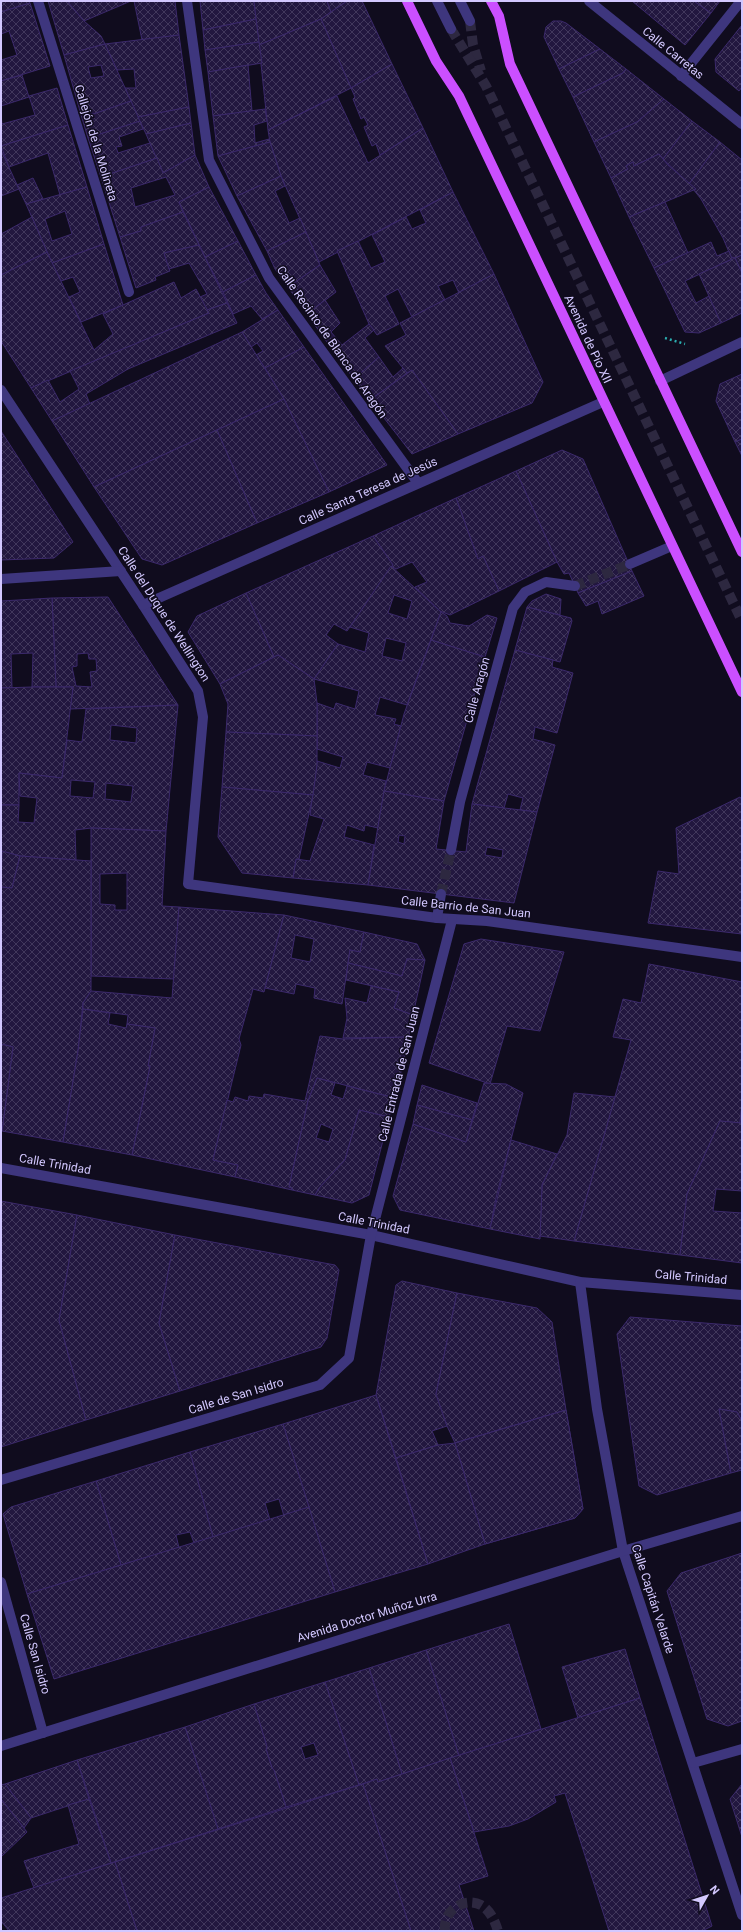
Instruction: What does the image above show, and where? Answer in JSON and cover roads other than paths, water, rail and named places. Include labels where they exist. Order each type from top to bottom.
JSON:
[{"type":"main road","name":"Avenida de Pío XII","points":[[407,1],[436,61],[459,96],[742,692]]},
{"type":"main road","points":[[492,1],[499,16],[510,64],[742,552]]},
{"type":"street","name":"Callejón de la Molineta","points":[[38,1],[129,292]]},
{"type":"street","name":"Calle Recinto de Blanca de Aragón","points":[[187,1],[209,160],[269,278],[418,483]]},
{"type":"street","points":[[437,1],[451,29]]},
{"type":"street","points":[[460,1],[470,22]]},
{"type":"street","name":"Calle Carretas","points":[[589,1],[742,124]]},
{"type":"street","points":[[681,76],[741,1]]},
{"type":"street","points":[[660,381],[742,342]]},
{"type":"street","name":"Calle del Duque de Wellington","points":[[1,390],[121,571],[198,691],[203,717],[188,884]]},
{"type":"street","name":"Calle Santa Teresa de Jesús","points":[[143,605],[604,402]]},
{"type":"street","points":[[630,564],[672,546]]},
{"type":"street","points":[[1,579],[121,571]]},
{"type":"street","name":"Calle Aragón","points":[[451,850],[460,802],[513,608],[525,592],[546,582],[575,586]]},
{"type":"street","name":"Calle Barrio de San Juan","points":[[188,884],[452,920],[487,921],[742,957]]},
{"type":"street","points":[[437,918],[441,894]]},
{"type":"street","name":"Calle Entrada de San Juan","points":[[371,1235],[452,920]]},
{"type":"street","name":"Calle Trinidad","points":[[1,1168],[371,1235],[580,1282],[742,1295]]},
{"type":"street","name":"Calle de San Isidro","points":[[1,1480],[320,1385],[349,1358],[371,1235]]},
{"type":"street","name":"Calle Capitán Velarde","points":[[580,1282],[597,1409],[623,1551],[742,1915]]},
{"type":"street","name":"Avenida Doctor Muñoz Urra","points":[[1,1746],[623,1551],[742,1516]]},
{"type":"street","name":"Calle San Isidro","points":[[1,1582],[43,1732]]},
{"type":"street","points":[[693,1764],[742,1750]]},
{"type":"tunnel","points":[[470,21],[473,45],[481,71]]},
{"type":"tunnel","points":[[451,29],[486,86],[742,621]]},
{"type":"tunnel","points":[[575,586],[630,564]]},
{"type":"tunnel","points":[[441,894],[451,850]]},
{"type":"tunnel","points":[[445,1931],[445,1924],[450,1912],[461,1904],[467,1903],[481,1905],[487,1910],[494,1920],[498,1931]]}]
